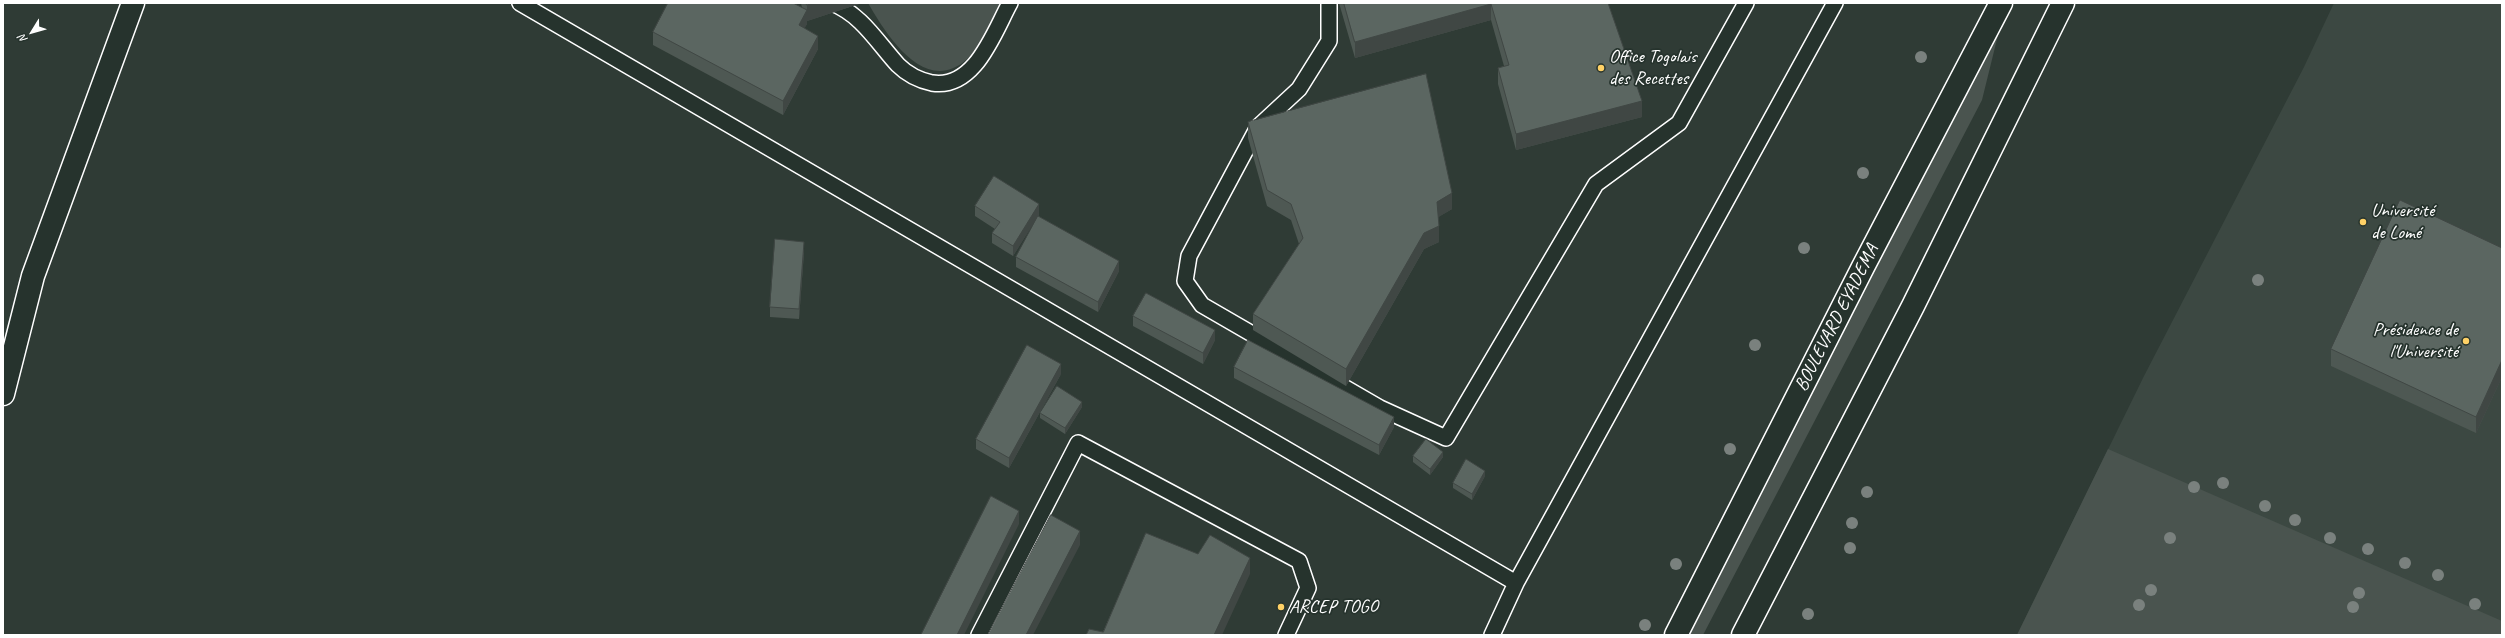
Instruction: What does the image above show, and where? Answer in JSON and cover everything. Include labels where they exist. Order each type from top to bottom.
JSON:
[{"type":"main road","points":[[3,394],[33,276],[133,3]]},
{"type":"main road","name":"BOULEVARD EYADEMA","points":[[1676,635],[1863,267],[2001,3]]},
{"type":"main road","points":[[1743,635],[1913,306],[2062,3]]},
{"type":"lane","points":[[520,3],[1516,583]]},
{"type":"lane","points":[[832,3],[847,10],[863,23],[909,75],[922,81],[937,84],[962,76],[972,68],[1010,3]]},
{"type":"lane","points":[[1329,3],[1330,41],[1299,89],[1258,127],[1189,256],[1185,280],[1202,305],[1380,408],[1446,438],[1596,184],[1679,123],[1746,3]]},
{"type":"lane","points":[[1492,635],[1516,583],[1835,3]]},
{"type":"lane","points":[[979,635],[1078,443],[1299,561],[1308,588],[1286,635]]},
{"type":"shaded area","points":[[868,3],[1000,3],[981,41],[972,55],[950,69],[936,71],[921,66],[908,57],[885,30]]},
{"type":"shaded area","name":"Université de Lomé","points":[[2334,3],[2502,3],[2502,635],[2017,635],[2144,376],[2304,67]]},
{"type":"shaded area","points":[[1999,31],[1982,100],[1703,635],[1686,635]]},
{"type":"shaded area","points":[[2108,449],[2502,621],[2502,635],[2017,635]]},
{"type":"building","points":[[668,3],[793,3],[807,10],[799,25],[818,36],[783,101],[653,32]]},
{"type":"building","points":[[1344,3],[1608,3],[1642,101],[1516,134],[1498,68],[1509,65],[1491,4],[1355,42]]},
{"type":"building","points":[[1426,74],[1452,193],[1437,202],[1439,226],[1424,233],[1346,369],[1253,314],[1303,238],[1291,204],[1267,190],[1248,122]]},
{"type":"building","points":[[994,176],[1039,204],[1013,246],[992,233],[1000,222],[975,206]]},
{"type":"building","points":[[2400,200],[2502,248],[2502,360],[2476,417],[2331,349]]},
{"type":"building","points":[[1038,216],[1119,261],[1098,302],[1016,257]]},
{"type":"building","points":[[775,239],[804,242],[799,309],[770,307]]},
{"type":"building","points":[[1146,293],[1215,330],[1203,353],[1133,316]]},
{"type":"building","points":[[1248,340],[1394,417],[1379,445],[1234,367]]},
{"type":"building","points":[[1027,345],[1061,364],[1009,458],[976,439]]},
{"type":"building","points":[[1057,386],[1082,402],[1065,428],[1040,413]]},
{"type":"building","points":[[1426,439],[1443,452],[1430,469],[1413,456]]},
{"type":"building","points":[[1466,459],[1485,471],[1472,494],[1453,483]]},
{"type":"building","points":[[991,496],[1019,511],[957,635],[921,635]]},
{"type":"building","points":[[1051,515],[1080,531],[1026,635],[988,635]]},
{"type":"building","points":[[1146,533],[1198,554],[1210,535],[1250,558],[1214,635],[1086,635],[1089,629],[1103,632]]},
{"type":"place","name":"Office Togolais des Recettes","points":[[1601,68]]},
{"type":"place","name":"Université de Lomé","points":[[2363,222]]},
{"type":"place","name":"Présidence de l'Université","points":[[2466,341]]},
{"type":"place","name":"ARCEP TOGO","points":[[1281,607]]}]
